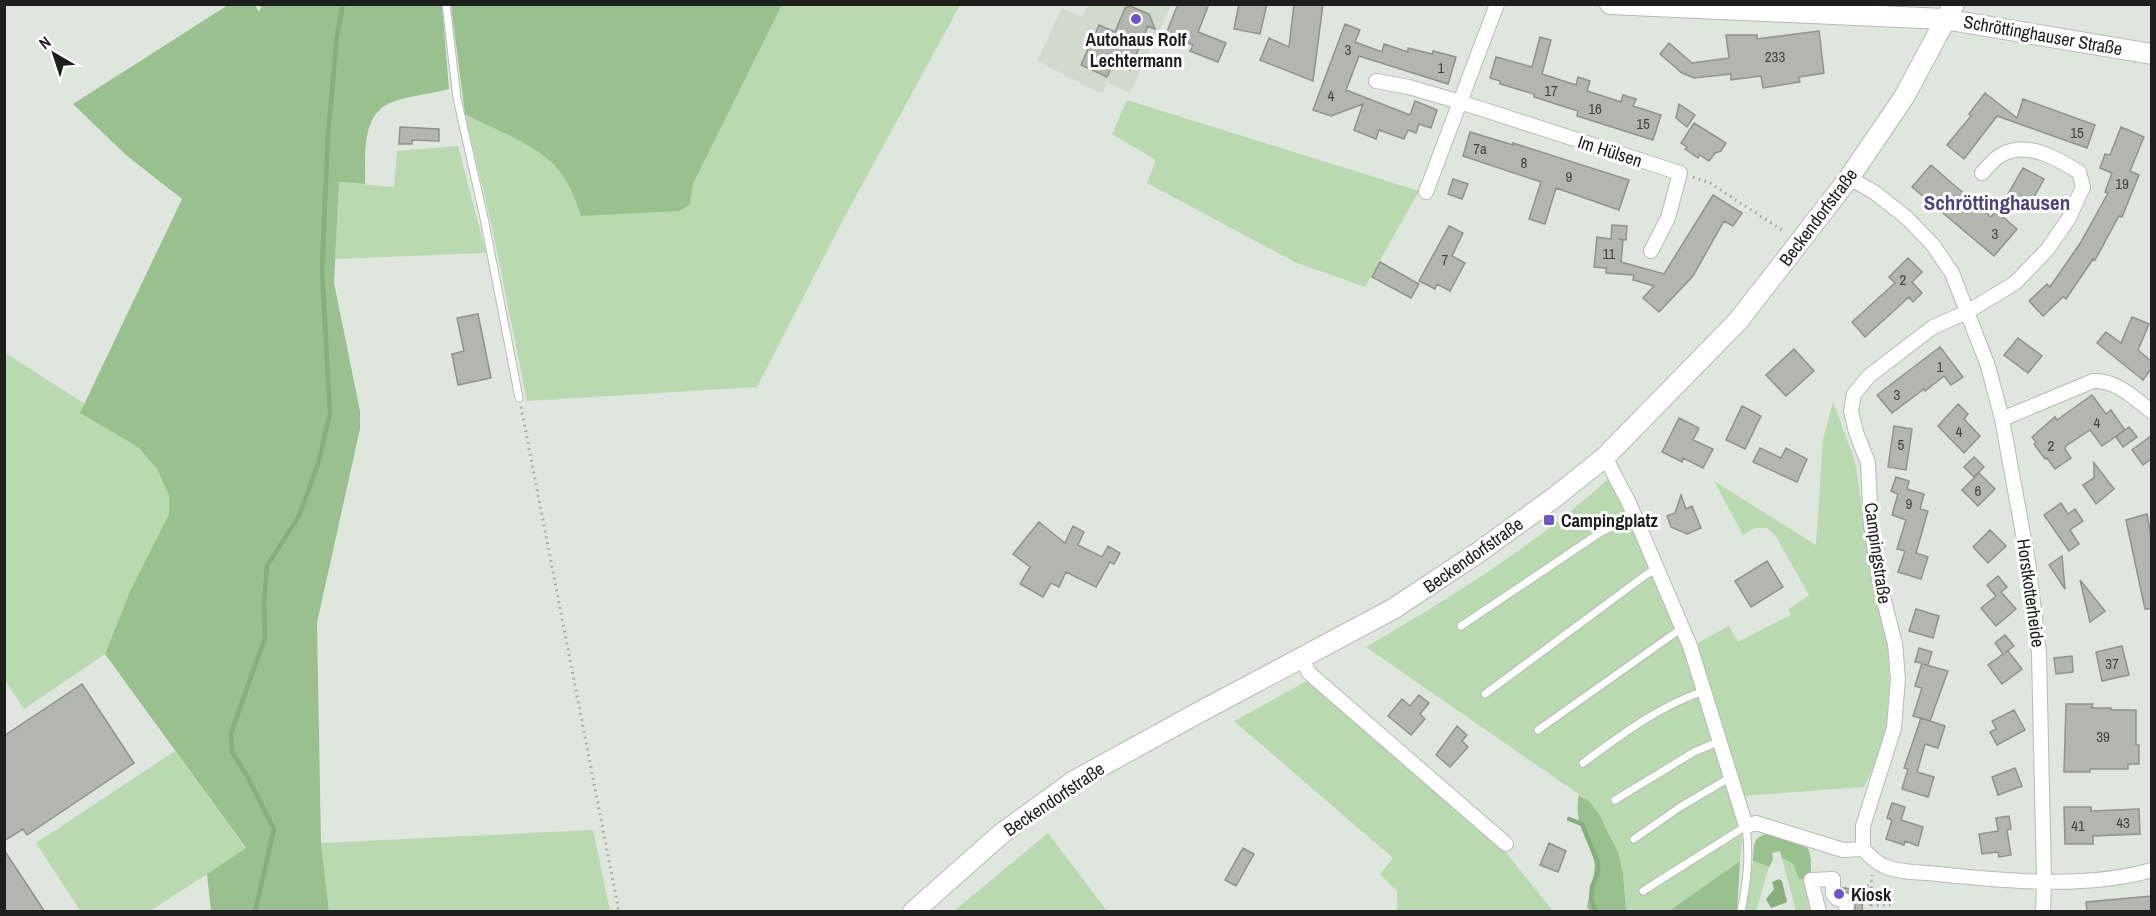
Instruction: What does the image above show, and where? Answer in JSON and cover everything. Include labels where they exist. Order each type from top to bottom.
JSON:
[{"type":"street","points":[[1426,192],[1497,4]]},
{"type":"street","name":"Schröttinghauser Straße","points":[[1610,4],[1949,12],[2151,54]]},
{"type":"street","name":"Beckendorfstraße","points":[[913,912],[1001,834],[1074,781],[1393,609],[1556,497],[1605,457],[1738,321],[1798,244],[1849,178],[1904,97],[1949,12]]},
{"type":"street","name":"Im Hülsen","points":[[1376,81],[1408,87],[1460,102],[1680,173]]},
{"type":"street","points":[[1967,312],[2015,283],[2047,250],[2068,218],[2083,187],[2079,172],[2040,152],[2017,150],[2001,154],[1982,173]]},
{"type":"street","points":[[1651,251],[1668,218],[1680,173]]},
{"type":"street","name":"Horstkotterheide","points":[[1849,178],[1874,192],[1907,218],[1933,245],[1952,273],[1988,366],[2002,418],[2028,561],[2039,653],[2043,912]]},
{"type":"street","name":"Campingstraße","points":[[1863,849],[1861,837],[1863,826],[1894,728],[1898,678],[1895,644],[1880,585],[1871,525],[1868,463],[1851,411],[1854,394],[1869,376],[1933,327],[1967,312]]},
{"type":"street","points":[[2002,418],[2093,381],[2104,380],[2119,387],[2151,412]]},
{"type":"street","points":[[1605,457],[1635,516],[1682,628],[1746,826],[1756,823],[1843,850],[1863,849],[1883,866],[1898,870],[1965,877],[2044,881],[2119,878],[2151,870]]},
{"type":"street","points":[[1302,659],[1309,673],[1506,844]]},
{"type":"street","points":[[1819,912],[1811,880],[1833,879],[1833,894],[1837,899],[1847,901],[1846,912]]},
{"type":"lane","points":[[446,4],[457,98],[484,218],[519,398]]},
{"type":"lane","points":[[1461,626],[1601,532],[1635,516]]},
{"type":"lane","points":[[1485,694],[1647,574],[1657,569]]},
{"type":"lane","points":[[1538,730],[1682,628]]},
{"type":"lane","points":[[1583,763],[1627,731],[1679,699],[1704,691]]},
{"type":"lane","points":[[1615,800],[1694,752],[1720,741]]},
{"type":"lane","points":[[1634,839],[1680,807],[1731,777]]},
{"type":"lane","points":[[1643,891],[1746,826],[1749,868],[1741,912]]},
{"type":"path","points":[[1680,173],[1719,188],[1781,229],[1798,244]]},
{"type":"path","points":[[519,398],[619,912]]},
{"type":"path","points":[[1870,912],[1873,869],[1877,862]]},
{"type":"path","points":[[1861,886],[1872,886]]},
{"type":"path","points":[[1870,905],[1892,905]]},
{"type":"shaded area","points":[[451,4],[782,5],[693,184],[690,204],[680,211],[581,216],[574,196],[560,171],[546,158],[524,143],[465,114]]},
{"type":"shaded area","points":[[228,5],[255,5],[259,12],[262,5],[442,5],[449,89],[390,103],[380,109],[369,127],[365,150],[365,184],[339,182],[334,283],[360,411],[360,429],[317,623],[321,843],[329,911],[211,911],[207,874],[246,848],[105,654],[130,591],[169,514],[169,496],[157,469],[138,447],[80,413],[182,199],[126,155],[73,104]]},
{"type":"shaded area","points":[[782,5],[960,5],[843,220],[757,387],[527,401],[492,227],[465,114],[524,143],[546,158],[560,171],[574,196],[581,216],[690,204],[693,184]]},
{"type":"shaded area","points":[[1088,5],[1171,5],[1130,93],[1107,82],[1102,94],[1037,61],[1062,8],[1082,17]]},
{"type":"shaded area","points":[[1127,100],[1419,191],[1365,287],[1297,263],[1147,183],[1156,160],[1112,134]]},
{"type":"shaded area","points":[[458,146],[486,253],[335,259],[339,182],[394,187],[397,151]]},
{"type":"shaded area","points":[[7,354],[85,404],[81,413],[138,447],[157,469],[169,496],[169,514],[130,591],[105,654],[24,709],[5,680],[4,357]]},
{"type":"shaded area","points":[[1833,402],[1855,461],[1874,587],[1888,644],[1890,697],[1885,733],[1875,764],[1864,787],[1742,796],[1694,645],[1729,626],[1738,642],[1791,615],[1789,609],[1809,595],[1775,535],[1767,528],[1755,528],[1743,535],[1714,481],[1816,545],[1823,439]]},
{"type":"shaded area","points":[[1608,479],[1623,498],[1687,648],[1743,831],[1740,861],[1669,911],[1626,911],[1619,856],[1606,827],[1590,802],[1366,647],[1492,569],[1552,526]]},
{"type":"shaded area","points":[[1307,681],[1499,844],[1553,911],[1397,911],[1397,891],[1380,874],[1393,858],[1234,721]]},
{"type":"shaded area","points":[[175,751],[246,849],[150,911],[81,912],[36,843]]},
{"type":"shaded area","points":[[1579,795],[1590,802],[1599,814],[1618,852],[1623,873],[1626,911],[1590,911],[1587,907],[1595,864],[1579,821]]},
{"type":"shaded area","points":[[593,830],[610,911],[329,911],[321,843]]},
{"type":"shaded area","points":[[1048,833],[1107,911],[954,911]]},
{"type":"shaded area","points":[[1770,834],[1808,848],[1811,859],[1811,880],[1799,879],[1793,864],[1782,858],[1780,851],[1772,853],[1773,860],[1769,867],[1753,861],[1755,842],[1760,837]]},
{"type":"shaded area","points":[[1782,858],[1793,864],[1799,879],[1810,880],[1817,911],[1796,911]]},
{"type":"shaded area","points":[[1740,861],[1737,911],[1669,911]]},
{"type":"shaded area","points":[[1753,861],[1769,867],[1756,911],[1745,912]]},
{"type":"shaded area","points":[[1779,879],[1782,881],[1787,902],[1771,908],[1766,899],[1774,889],[1772,882]]},
{"type":"building","points":[[1178,4],[1209,4],[1198,32],[1226,43],[1218,62],[1190,51],[1193,45],[1166,34]]},
{"type":"building","points":[[1239,4],[1267,4],[1260,34],[1234,29]]},
{"type":"building","points":[[1294,4],[1323,4],[1313,81],[1260,60],[1269,38],[1289,47]]},
{"type":"building","points":[[1130,6],[1149,14],[1155,29],[1148,26],[1130,70],[1113,63],[1107,77],[1081,65],[1099,25],[1115,32],[1125,8]]},
{"type":"building","points":[[1345,24],[1360,30],[1355,42],[1382,52],[1384,44],[1408,52],[1408,48],[1456,57],[1448,84],[1359,56],[1346,90],[1410,115],[1415,101],[1437,110],[1431,128],[1419,124],[1416,133],[1408,130],[1404,139],[1379,130],[1376,139],[1354,130],[1363,104],[1331,116],[1313,110]]},
{"type":"building","points":[[1819,31],[1824,73],[1799,77],[1800,82],[1763,88],[1761,76],[1731,80],[1731,74],[1694,78],[1682,73],[1660,54],[1669,43],[1692,63],[1729,58],[1726,35],[1757,35],[1757,39]]},
{"type":"building","points":[[1540,37],[1551,40],[1542,74],[1576,85],[1578,77],[1590,81],[1587,91],[1621,102],[1623,95],[1636,99],[1633,106],[1661,115],[1653,140],[1577,116],[1578,111],[1534,97],[1534,94],[1500,84],[1500,81],[1490,78],[1496,57],[1532,67]]},
{"type":"building","points":[[1985,93],[2017,118],[2023,99],[2095,125],[2087,148],[1997,116],[1964,159],[1947,145],[1971,116],[1969,114]]},
{"type":"building","points":[[1679,104],[1695,115],[1687,127],[1676,118]]},
{"type":"building","points":[[1694,123],[1726,143],[1721,151],[1715,153],[1709,161],[1700,155],[1698,158],[1685,149],[1687,147],[1681,143]]},
{"type":"building","points":[[400,127],[439,129],[439,141],[412,140],[412,144],[399,144]]},
{"type":"building","points":[[2121,127],[2144,137],[2130,171],[2139,175],[2122,217],[2119,216],[2095,260],[2093,259],[2066,299],[2063,297],[2043,316],[2029,301],[2047,284],[2050,287],[2081,242],[2108,193],[2105,192],[2112,173],[2100,168],[2105,154],[2110,155]]},
{"type":"building","points":[[1470,132],[1513,145],[1513,143],[1629,180],[1619,210],[1556,188],[1545,224],[1529,219],[1541,182],[1463,156]]},
{"type":"building","points":[[1931,165],[1991,217],[1996,211],[2017,229],[1994,256],[1912,187]]},
{"type":"building","points":[[2023,168],[2044,179],[2028,208],[2007,196]]},
{"type":"building","points":[[1453,179],[1468,184],[1462,199],[1448,194]]},
{"type":"building","points":[[1713,195],[1742,213],[1733,226],[1724,221],[1693,276],[1659,312],[1643,298],[1654,286],[1633,280],[1634,275],[1606,273],[1606,268],[1594,267],[1597,237],[1611,239],[1612,225],[1627,226],[1626,240],[1619,239],[1623,240],[1621,262],[1664,274]]},
{"type":"building","points":[[1449,226],[1463,233],[1452,256],[1465,263],[1450,291],[1437,284],[1435,289],[1419,281]]},
{"type":"building","points":[[1908,258],[1922,272],[1912,282],[1922,293],[1913,302],[1909,297],[1865,337],[1852,322],[1895,283],[1889,277]]},
{"type":"building","points":[[1380,262],[1419,284],[1411,298],[1372,277]]},
{"type":"building","points":[[478,314],[491,378],[458,385],[452,354],[464,351],[457,318]]},
{"type":"building","points":[[2132,317],[2149,324],[2138,350],[2151,361],[2151,369],[2143,380],[2097,343],[2106,332],[2121,343]]},
{"type":"building","points":[[2018,338],[2042,356],[2028,373],[2004,355]]},
{"type":"building","points":[[1940,347],[1963,377],[1951,385],[1944,376],[1892,413],[1877,395]]},
{"type":"building","points":[[1794,349],[1814,371],[1786,396],[1766,375]]},
{"type":"building","points":[[2092,395],[2106,414],[2111,410],[2125,430],[2102,446],[2090,430],[2066,446],[2065,449],[2071,458],[2055,469],[2034,444],[2036,442],[2032,437],[2055,417],[2057,420]]},
{"type":"building","points":[[1958,404],[1968,414],[1964,419],[1980,436],[1964,453],[1938,426]]},
{"type":"building","points":[[1742,406],[1761,416],[1745,449],[1726,440]]},
{"type":"building","points":[[1679,418],[1699,428],[1693,440],[1713,449],[1703,468],[1683,458],[1682,462],[1662,452]]},
{"type":"building","points":[[1894,426],[1912,429],[1906,470],[1888,467]]},
{"type":"building","points":[[2129,427],[2137,437],[2123,447],[2116,437]]},
{"type":"building","points":[[2151,436],[2151,459],[2143,465],[2132,450]]},
{"type":"building","points":[[1760,448],[1781,458],[1786,448],[1807,459],[1797,482],[1753,462]]},
{"type":"building","points":[[1974,457],[1984,467],[1974,477],[1964,467]]},
{"type":"building","points":[[2094,463],[2114,489],[2096,504],[2083,485],[2094,478]]},
{"type":"building","points":[[1979,473],[1995,489],[1978,506],[1962,490]]},
{"type":"building","points":[[1896,477],[1909,481],[1907,489],[1924,494],[1920,509],[1928,511],[1916,553],[1928,557],[1921,579],[1898,572],[1905,551],[1897,549],[1906,520],[1892,515],[1898,494],[1891,491]]},
{"type":"building","points":[[1681,495],[1686,509],[1692,506],[1701,528],[1687,534],[1671,527],[1667,516],[1675,513]]},
{"type":"building","points":[[2061,503],[2068,514],[2075,509],[2083,521],[2070,530],[2079,544],[2069,551],[2044,515]]},
{"type":"building","points":[[2147,514],[2151,536],[2151,609],[2145,609],[2126,520]]},
{"type":"building","points":[[1039,522],[1065,543],[1073,526],[1084,532],[1078,545],[1102,557],[1108,546],[1120,553],[1114,564],[1110,562],[1096,587],[1066,572],[1059,587],[1051,583],[1043,597],[1020,584],[1030,567],[1013,554]]},
{"type":"building","points":[[1990,530],[2006,546],[1988,563],[1973,547]]},
{"type":"building","points":[[2062,556],[2065,589],[2049,565]]},
{"type":"building","points":[[1767,561],[1783,587],[1751,607],[1735,581]]},
{"type":"building","points":[[1998,576],[2007,587],[2001,592],[2016,609],[1996,626],[1981,608],[1996,596],[1987,585]]},
{"type":"building","points":[[2080,580],[2105,611],[2090,622]]},
{"type":"building","points":[[1916,609],[1939,616],[1933,638],[1909,631]]},
{"type":"building","points":[[2005,635],[2014,646],[2005,653],[2008,651],[2022,669],[2002,684],[1988,665],[2003,654],[1995,643]]},
{"type":"building","points":[[2122,646],[2129,675],[2102,681],[2096,652]]},
{"type":"building","points":[[1919,648],[1932,652],[1928,665],[1923,664],[1948,671],[1930,721],[1913,716],[1922,688],[1915,686],[1922,663],[1915,662]]},
{"type":"building","points":[[2072,656],[2073,672],[2056,674],[2054,658]]},
{"type":"building","points":[[82,684],[134,763],[27,835],[23,829],[4,841],[4,736]]},
{"type":"building","points":[[1419,695],[1429,703],[1420,714],[1425,719],[1411,735],[1388,716],[1402,699],[1410,706]]},
{"type":"building","points":[[2066,704],[2093,704],[2092,708],[2136,710],[2136,745],[2139,745],[2139,764],[2128,764],[2128,769],[2064,772]]},
{"type":"building","points":[[2014,710],[2025,730],[1997,745],[1990,732],[1996,729],[1992,721]]},
{"type":"building","points":[[1921,718],[1945,726],[1938,748],[1925,744],[1917,772],[1934,777],[1928,797],[1902,789],[1908,769],[1904,768]]},
{"type":"building","points":[[1457,726],[1467,735],[1462,741],[1468,747],[1450,767],[1436,755]]},
{"type":"building","points":[[2015,768],[2022,786],[1998,795],[1992,777]]},
{"type":"building","points":[[1892,803],[1905,807],[1901,820],[1923,827],[1918,846],[1905,841],[1904,845],[1886,839],[1892,820],[1887,818]]},
{"type":"building","points":[[2064,807],[2091,807],[2091,811],[2139,809],[2140,834],[2093,836],[2093,844],[2065,844]]},
{"type":"building","points":[[2009,816],[2011,829],[2007,830],[2011,855],[1999,857],[1998,852],[1982,854],[1979,834],[1998,831],[1996,818]]},
{"type":"building","points":[[1549,843],[1566,851],[1558,872],[1540,865]]},
{"type":"building","points":[[1243,848],[1254,854],[1236,886],[1225,880]]},
{"type":"building","points":[[4,850],[45,912],[4,912]]},
{"type":"building","points":[[1842,888],[1863,889],[1862,912],[1855,912],[1855,897],[1842,891]]},
{"type":"building","points":[[2151,896],[2151,912],[2087,912],[2086,902]]},
{"type":"waterway","points":[[255,912],[274,829],[232,752],[231,733],[265,638],[264,602],[267,566],[299,516],[318,464],[330,414],[322,270],[328,134],[337,35],[343,4]]},
{"type":"waterway","points":[[1569,819],[1582,824],[1598,863],[1591,900],[1596,912]]},
{"type":"place","name":"Autohaus Rolf Lechtermann","points":[[1136,19]]},
{"type":"place","name":"Campingplatz","points":[[1549,520]]},
{"type":"place","name":"Kiosk","points":[[1839,894]]},
{"type":"district","name":"Schröttinghausen","points":[[1997,202]]}]
